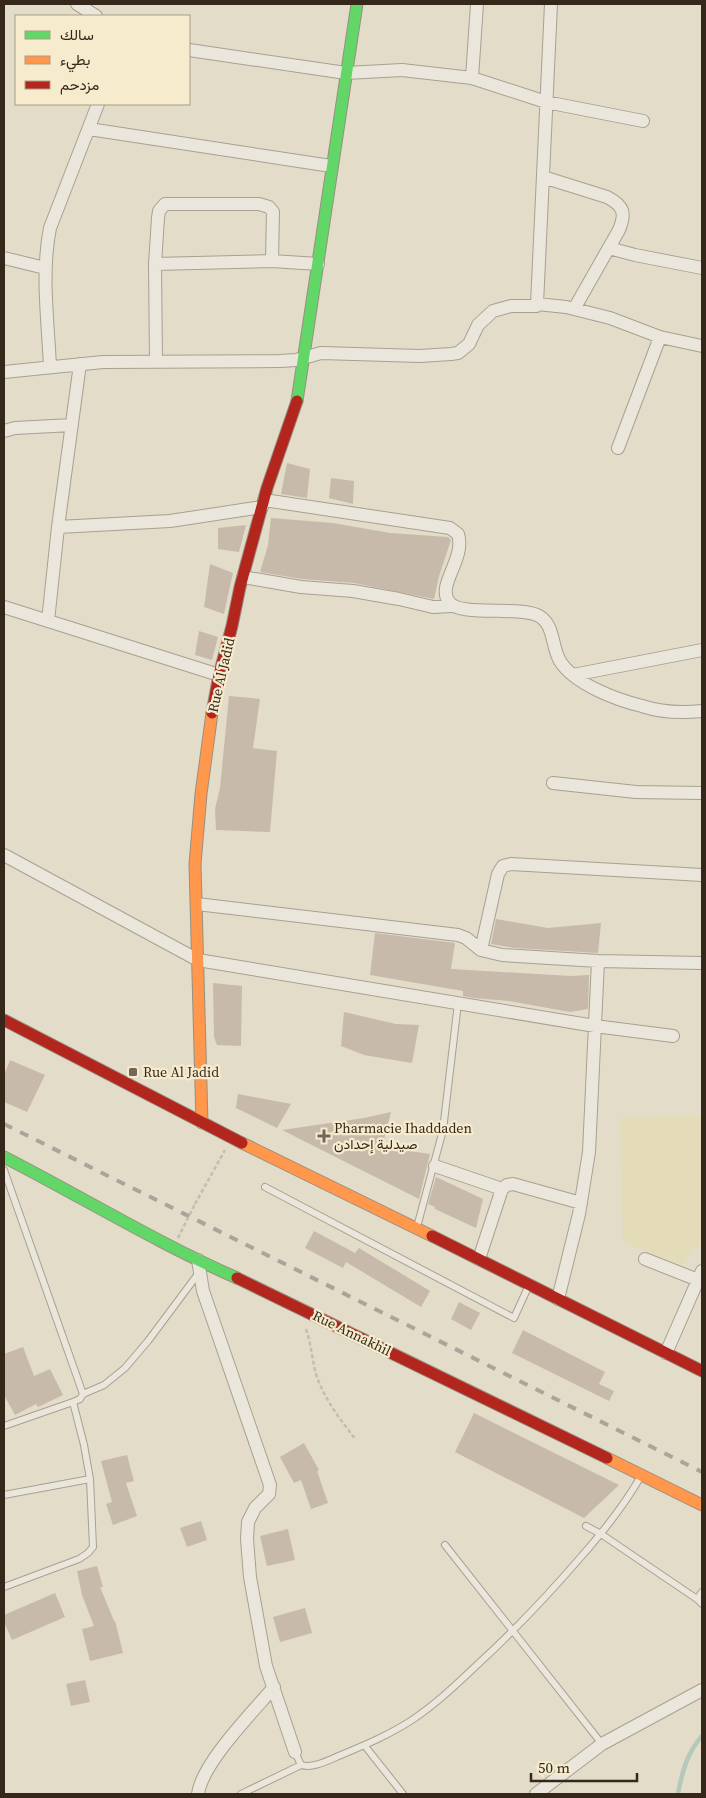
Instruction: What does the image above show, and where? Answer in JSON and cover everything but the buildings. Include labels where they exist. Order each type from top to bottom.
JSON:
[{"type":"street","points":[[77,4],[94,15]]},
{"type":"street","name":"Rue Al Jadid","points":[[202,1123],[196,864],[200,794],[210,724],[243,577],[263,503],[295,410],[300,389],[303,357],[356,4]]},
{"type":"street","points":[[472,78],[477,4]]},
{"type":"street","points":[[537,304],[551,4]]},
{"type":"street","points":[[190,50],[346,73],[402,70],[472,78],[546,102],[643,121]]},
{"type":"street","points":[[50,367],[45,268],[50,228],[98,105]]},
{"type":"street","points":[[89,129],[331,166]]},
{"type":"street","points":[[543,177],[607,197],[616,202],[621,208],[623,219],[574,310]]},
{"type":"street","points":[[156,362],[155,264],[159,211],[165,204],[259,204],[269,207],[273,212],[272,261]]},
{"type":"street","points":[[609,248],[702,268]]},
{"type":"street","points":[[4,258],[45,268]]},
{"type":"street","points":[[155,264],[272,261],[318,264]]},
{"type":"street","points":[[4,372],[80,364],[296,360],[321,352],[391,355],[451,354],[458,353],[469,344],[478,325],[493,312],[511,306],[536,306],[537,304],[559,306],[610,318],[660,337],[702,346]]},
{"type":"street","points":[[618,448],[660,337]]},
{"type":"street","points":[[48,622],[58,527],[80,364]]},
{"type":"street","points":[[4,431],[15,428],[72,425]]},
{"type":"street","points":[[58,527],[151,523],[263,503],[450,528],[458,534],[460,546],[458,560],[445,587],[445,596],[451,606]]},
{"type":"street","points":[[243,577],[301,587],[353,591],[433,607],[451,606],[468,611],[509,610],[540,616],[549,626],[559,659],[566,669],[587,684],[643,707],[702,711]]},
{"type":"street","points":[[4,607],[220,675]]},
{"type":"street","points":[[573,675],[702,650]]},
{"type":"street","points":[[554,783],[636,792],[702,793]]},
{"type":"street","points":[[4,854],[198,960],[595,1026],[673,1036]]},
{"type":"street","points":[[481,950],[498,874],[503,866],[511,864],[702,876]]},
{"type":"street","points":[[197,904],[458,935],[466,938],[481,950],[502,955],[598,961],[702,963]]},
{"type":"street","points":[[558,1299],[581,1203],[589,1152],[598,961]]},
{"type":"street","points":[[4,1020],[202,1123],[702,1370]]},
{"type":"street","name":"Rue Annakhil","points":[[4,1157],[150,1236],[198,1266],[300,1308],[702,1505]]},
{"type":"street","points":[[435,1166],[502,1189]]},
{"type":"street","points":[[479,1259],[502,1189],[507,1185],[513,1184],[581,1203]]},
{"type":"street","points":[[646,1259],[700,1275],[666,1353]]},
{"type":"street","points":[[198,1266],[203,1291],[219,1343],[270,1485],[270,1494],[250,1515],[248,1522],[247,1539],[250,1577],[266,1666],[295,1752]]},
{"type":"street","points":[[198,1794],[202,1777],[216,1756],[274,1687]]},
{"type":"street","points":[[540,1793],[602,1744],[650,1720],[702,1690]]},
{"type":"lane","points":[[417,1228],[435,1166],[447,1109],[458,1003]]},
{"type":"lane","points":[[4,1170],[83,1394]]},
{"type":"lane","points":[[265,1188],[514,1318],[530,1285]]},
{"type":"lane","points":[[4,1426],[73,1402],[80,1399],[83,1394],[104,1385],[124,1368],[148,1341],[198,1266]]},
{"type":"lane","points":[[4,1587],[79,1559],[88,1553],[94,1543],[90,1479],[73,1402]]},
{"type":"lane","points":[[241,1794],[301,1765],[309,1766],[321,1763],[365,1746],[412,1720],[436,1702],[514,1631],[601,1534],[630,1496],[642,1475]]},
{"type":"lane","points":[[4,1495],[90,1479]]},
{"type":"lane","points":[[586,1526],[601,1534],[700,1601],[702,1592]]},
{"type":"lane","points":[[445,1545],[602,1744]]},
{"type":"lane","points":[[365,1746],[403,1794]]},
{"type":"lane","points":[[295,1752],[301,1765]]},
{"type":"path","points":[[178,1238],[232,1138]]},
{"type":"path","points":[[300,1308],[315,1368],[323,1391],[334,1412],[356,1440]]},
{"type":"shaded area","points":[[702,1115],[702,1241],[700,1246],[693,1247],[683,1265],[623,1243],[620,1118]]},
{"type":"waterway","points":[[678,1794],[686,1763],[692,1749],[702,1736]]},
{"type":"railway","points":[[4,1124],[702,1472]]},
{"type":"traffic: fast","points":[[297,401],[357,4]]},
{"type":"traffic: fast","points":[[4,1157],[149,1235],[237,1278]]},
{"type":"traffic: slow","points":[[202,1123],[195,864],[201,794],[212,713]]},
{"type":"traffic: slow","points":[[242,1143],[432,1236]]},
{"type":"traffic: slow","points":[[607,1458],[702,1505]]},
{"type":"traffic: jam","points":[[212,713],[240,587],[267,488],[297,401]]},
{"type":"traffic: jam","points":[[4,1020],[242,1143]]},
{"type":"traffic: jam","points":[[432,1236],[702,1371]]},
{"type":"traffic: jam","points":[[237,1278],[607,1458]]},
{"type":"place","name":"Rue Al Jadid","points":[[133,1072]]},
{"type":"place","name":"Pharmacie Ihaddaden صيدلية إحدادن","points":[[324,1136]]}]
